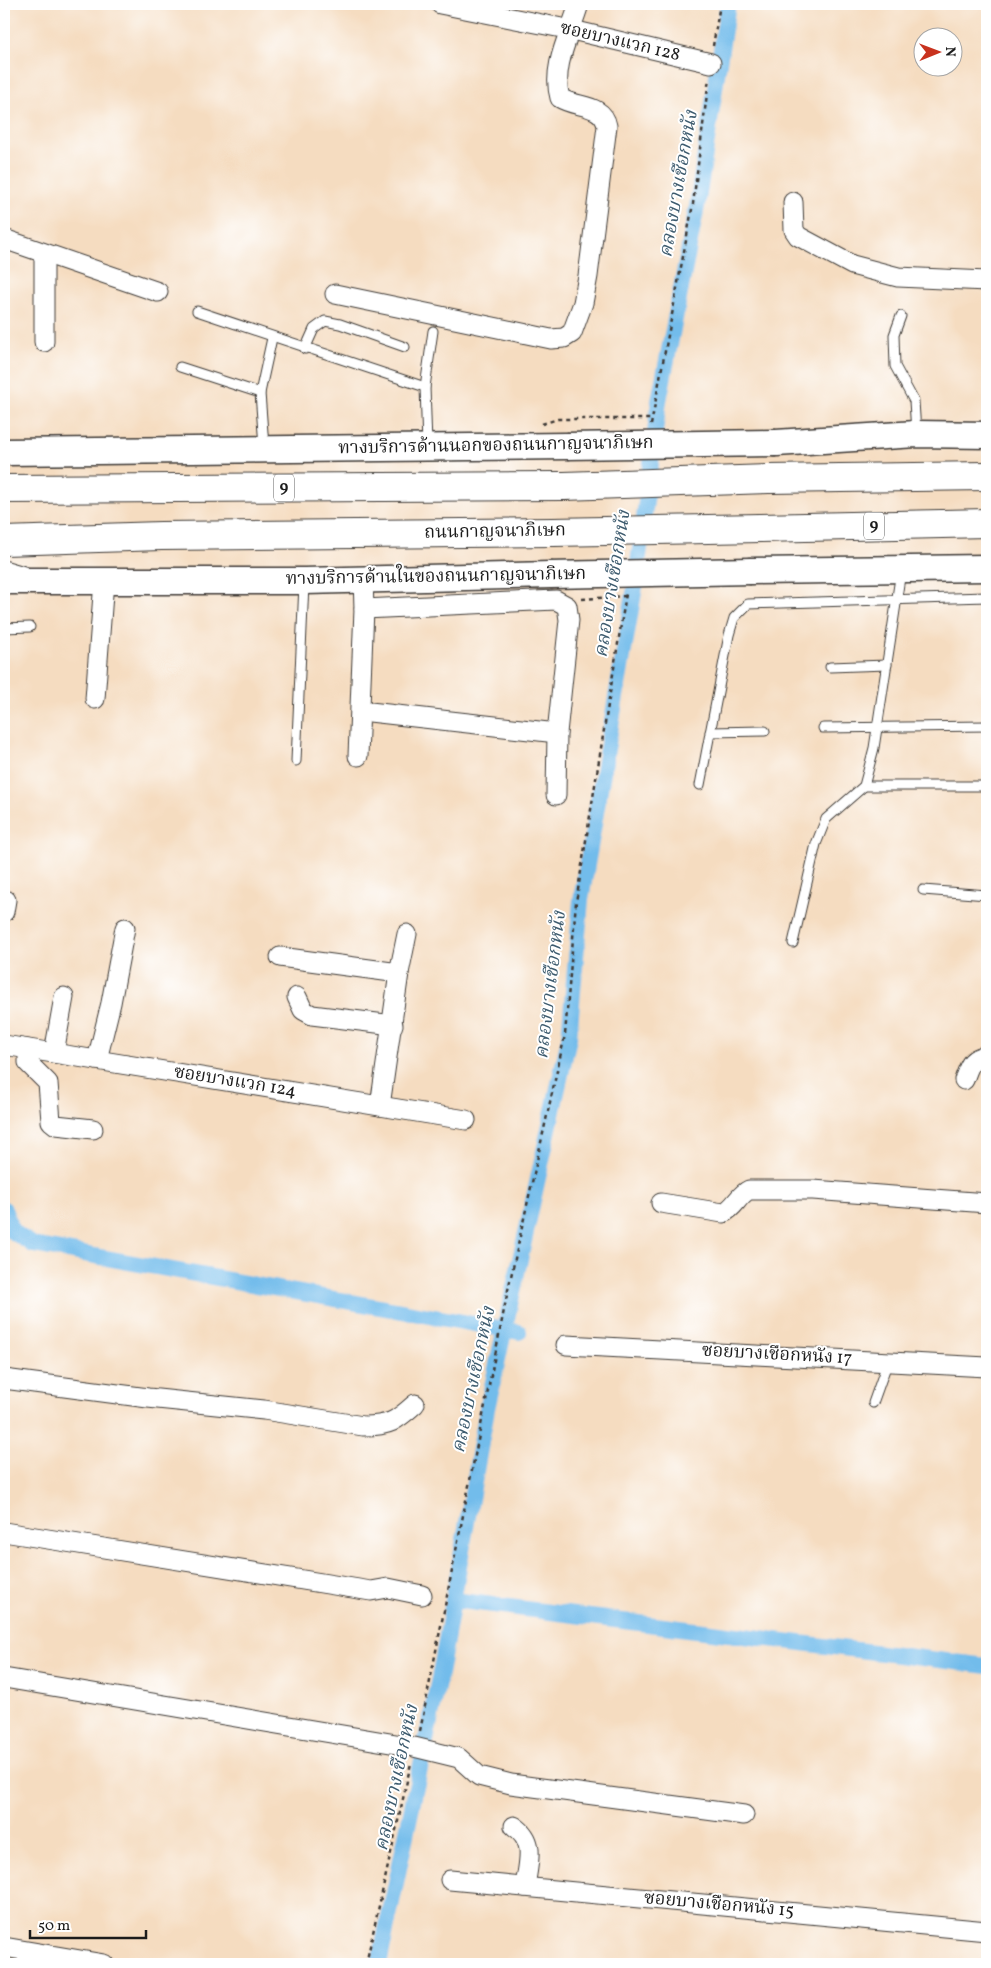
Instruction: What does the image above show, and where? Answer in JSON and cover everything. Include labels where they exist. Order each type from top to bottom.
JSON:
[{"type":"highway","name":"9","points":[[4,490],[564,486],[768,479],[987,476]]},
{"type":"highway","name":"ถนนกาญจนาภิเษก","points":[[4,541],[161,536],[554,532],[987,524]]},
{"type":"main road","name":"ทางบริการด้านนอกของถนนกาญจนาภิเษก","points":[[4,452],[776,443],[916,434],[986,436]]},
{"type":"main road","name":"ทางบริการด้านในของถนนกาญจนาภิเษก","points":[[10,579],[304,581],[550,574],[987,568]]},
{"type":"street","name":"ซอยบางแวก 128","points":[[440,4],[572,30],[711,63]]},
{"type":"street","points":[[335,294],[551,339],[564,338],[572,334],[583,303],[588,276],[607,126],[606,118],[601,113],[560,98],[558,90],[559,61],[572,30],[579,4]]},
{"type":"street","points":[[794,202],[794,230],[798,236],[852,265],[898,277],[987,281]]},
{"type":"street","points":[[4,239],[158,292]]},
{"type":"street","points":[[44,253],[44,342]]},
{"type":"street","points":[[358,756],[364,609],[363,578]]},
{"type":"street","points":[[95,699],[104,581]]},
{"type":"street","points":[[364,609],[556,600],[567,606],[569,620],[557,733],[556,795]]},
{"type":"street","points":[[361,711],[557,733]]},
{"type":"street","points":[[97,1060],[111,1003],[125,928]]},
{"type":"street","points":[[380,1106],[399,973],[407,934]]},
{"type":"street","points":[[280,957],[399,973]]},
{"type":"street","points":[[297,996],[303,1010],[312,1015],[393,1025]]},
{"type":"street","points":[[54,1053],[64,997]]},
{"type":"street","name":"ซอยบางแวก 124","points":[[4,1045],[466,1120]]},
{"type":"street","points":[[28,1049],[28,1063],[48,1083],[50,1120],[56,1126],[94,1129]]},
{"type":"street","points":[[964,1080],[974,1059],[987,1055]]},
{"type":"street","points":[[661,1203],[723,1212],[729,1210],[741,1193],[750,1190],[813,1190],[987,1203]]},
{"type":"street","name":"ซอยบางเชือกหนัง 17","points":[[566,1345],[987,1367]]},
{"type":"street","points":[[4,1379],[148,1398],[264,1410],[363,1426],[380,1426],[394,1423],[415,1404]]},
{"type":"street","points":[[4,1532],[371,1591],[388,1588],[422,1595]]},
{"type":"street","points":[[4,1678],[414,1747],[459,1758],[479,1776],[511,1784],[744,1815]]},
{"type":"street","points":[[514,1826],[524,1832],[530,1849],[525,1887]]},
{"type":"street","name":"ซอยบางเชือกหนัง 15","points":[[450,1880],[987,1931]]},
{"type":"street","points":[[4,1946],[104,1964]]},
{"type":"lane","points":[[197,312],[425,387]]},
{"type":"lane","points":[[901,316],[894,335],[896,366],[900,378],[914,401],[916,434]]},
{"type":"lane","points":[[305,349],[314,330],[325,321],[340,324],[406,347]]},
{"type":"lane","points":[[427,447],[425,387],[433,331]]},
{"type":"lane","points":[[264,449],[260,393],[272,338]]},
{"type":"lane","points":[[180,367],[260,393]]},
{"type":"lane","points":[[793,942],[816,844],[826,819],[864,786],[874,748],[901,569]]},
{"type":"lane","points":[[296,761],[304,581]]},
{"type":"lane","points":[[700,785],[729,635],[734,618],[748,604],[987,597]]},
{"type":"lane","points":[[4,628],[30,628]]},
{"type":"lane","points":[[830,667],[887,665]]},
{"type":"lane","points":[[823,728],[987,726]]},
{"type":"lane","points":[[710,732],[765,731]]},
{"type":"lane","points":[[864,786],[987,786]]},
{"type":"lane","points":[[923,890],[987,895]]},
{"type":"lane","points":[[873,1403],[888,1361]]},
{"type":"path","points":[[651,430],[693,204],[720,4]]},
{"type":"path","points":[[536,426],[558,419],[652,420]]},
{"type":"path","points":[[366,1964],[414,1747],[423,1720],[508,1290],[565,1035],[576,902],[627,586]]},
{"type":"path","points":[[556,600],[626,596]]},
{"type":"waterway","name":"คลองบางเชือกหนัง","points":[[379,1964],[441,1669],[487,1409],[569,1038],[581,900],[635,587],[659,401],[697,206],[728,4]]},
{"type":"waterway","points":[[4,1209],[12,1231],[33,1245],[519,1332]]},
{"type":"waterway","points":[[453,1600],[987,1666]]}]
